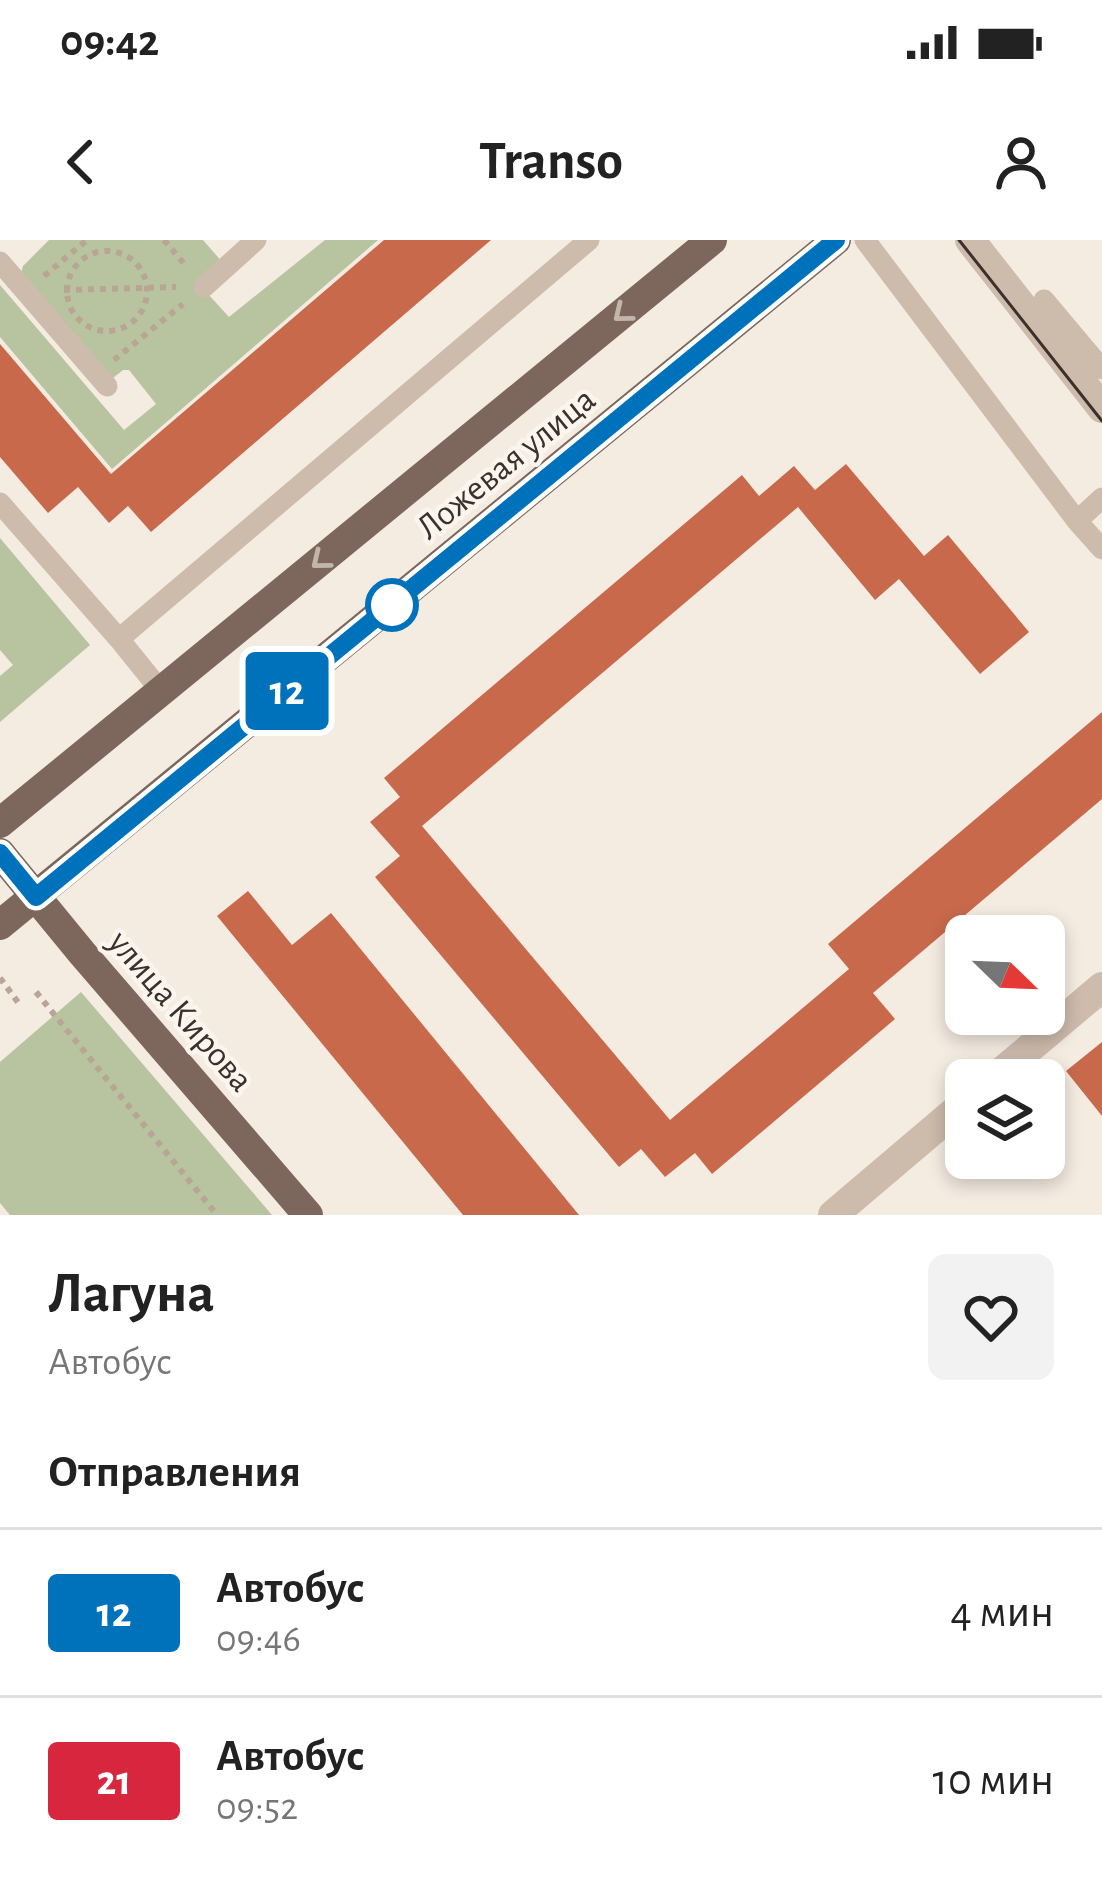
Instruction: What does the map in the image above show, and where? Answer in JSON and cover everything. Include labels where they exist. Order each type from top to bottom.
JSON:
[{"type":"main road","name":"Ложевая улица","points":[[0,823],[712,240]]},
{"type":"main road","name":"Ложевая улица","points":[[0,925],[836,240]]},
{"type":"main road","name":"улица Кирова","points":[[0,853],[308,1215]]},
{"type":"street","points":[[970,240],[1102,408]]},
{"type":"street","points":[[1017,1059],[1102,987]]},
{"type":"street","points":[[833,1215],[945,1120]]},
{"type":"lane","points":[[204,286],[256,240]]},
{"type":"lane","points":[[119,638],[590,240]]},
{"type":"lane","points":[[865,240],[1102,550]]},
{"type":"lane","points":[[0,262],[101,380]]},
{"type":"lane","points":[[1044,300],[1102,369]]},
{"type":"lane","points":[[1077,521],[1102,498]]},
{"type":"lane","points":[[0,503],[161,691]]},
{"type":"path","points":[[26,291],[87,240]]},
{"type":"path","points":[[164,240],[204,286]]},
{"type":"path","points":[[103,251],[119,252],[133,260],[147,288],[139,316],[111,331],[82,322],[72,310],[67,290],[76,266],[88,255],[103,251]]},
{"type":"path","points":[[26,291],[204,286]]},
{"type":"path","points":[[101,380],[204,286]]},
{"type":"path","points":[[0,978],[20,1005]]},
{"type":"path","points":[[36,992],[217,1215]]},
{"type":"green space","points":[[49,240],[203,240],[223,263],[207,293],[229,317],[325,240],[378,240],[112,469],[0,337],[0,285],[124,430],[156,404],[129,370],[113,378],[21,273]]},
{"type":"green space","points":[[0,538],[90,645],[0,722],[0,676],[13,665],[0,650]]},
{"type":"green space","points":[[81,992],[272,1215],[10,1215],[0,1203],[0,1062]]},
{"type":"building","points":[[384,240],[491,240],[151,532],[128,506],[109,523],[78,487],[48,513],[0,457],[0,344],[111,474]]},
{"type":"building","points":[[846,464],[924,556],[948,535],[1029,632],[980,674],[899,579],[875,600],[798,507],[422,826],[670,1120],[849,969],[828,944],[1102,712],[1102,799],[965,915],[945,915],[945,932],[873,993],[895,1019],[712,1174],[695,1153],[665,1177],[641,1149],[619,1167],[375,877],[400,856],[370,822],[400,797],[384,778],[742,475],[759,496],[794,466],[815,490]]},
{"type":"building","points":[[248,891],[292,945],[331,913],[579,1215],[463,1215],[217,916]]},
{"type":"building","points":[[1102,1042],[1102,1116],[1066,1071]]},
{"type":"tram line","points":[[959,240],[1102,421]]},
{"type":"bus line","name":"12","points":[[0,853],[36,897],[836,240]]}]
